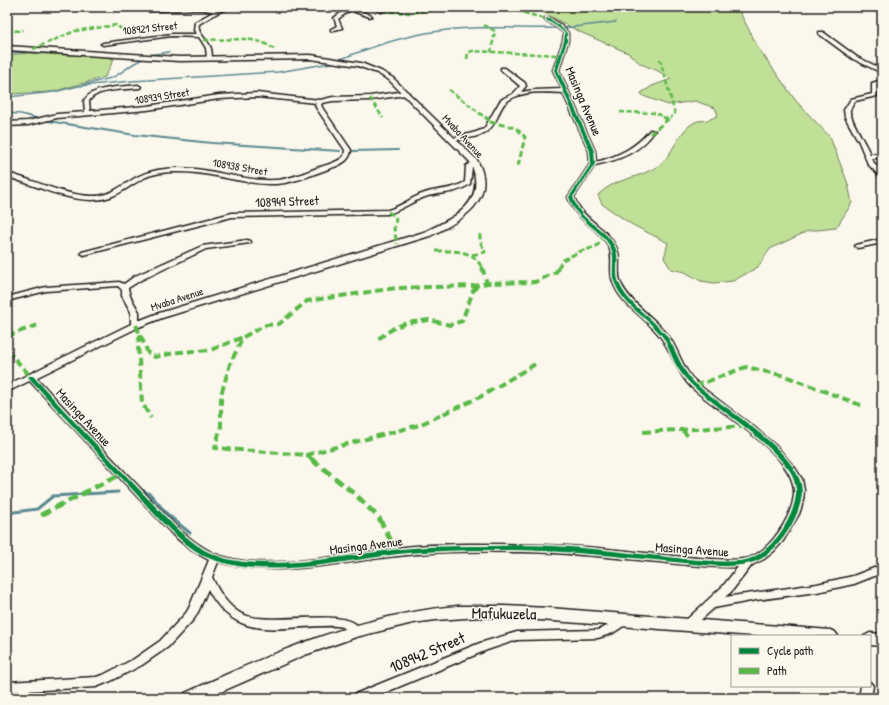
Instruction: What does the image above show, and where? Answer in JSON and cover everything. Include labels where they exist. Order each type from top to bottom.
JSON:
[{"type":"main road","name":"Mafukuzela","points":[[191,698],[277,659],[312,645],[356,630],[416,617],[466,612],[535,613],[818,635]]},
{"type":"main road","points":[[871,639],[882,640]]},
{"type":"street","points":[[209,59],[208,47],[199,36],[196,28],[197,23],[217,11],[231,7]]},
{"type":"street","points":[[333,30],[340,27],[336,19],[353,7],[357,11],[370,16]]},
{"type":"street","points":[[374,7],[383,11]]},
{"type":"street","points":[[149,10],[188,8],[210,9],[217,11]]},
{"type":"street","name":"Masinga Avenue","points":[[547,20],[557,25],[566,33],[566,38],[558,58],[556,70],[590,146],[593,164]]},
{"type":"street","points":[[821,33],[855,58],[882,71]]},
{"type":"street","name":"108921 Street","points":[[104,44],[172,35],[199,36]]},
{"type":"street","name":"Mvaba Avenue","points":[[7,48],[166,58],[209,59],[305,57],[349,62],[382,73],[406,93],[474,162],[480,180],[478,195],[468,210],[442,227],[409,240],[175,311],[135,326],[7,389]]},
{"type":"street","points":[[452,140],[486,129],[503,102],[514,95],[522,86],[523,84],[503,69]]},
{"type":"street","points":[[882,82],[874,84],[875,95],[853,100],[847,110],[848,117],[869,156],[871,164],[882,176]]},
{"type":"street","points":[[88,114],[86,102],[90,95],[102,91],[138,87]]},
{"type":"street","points":[[514,95],[565,91]]},
{"type":"street","points":[[320,102],[333,99],[370,98],[406,93]]},
{"type":"street","name":"108939 Street","points":[[7,124],[28,123],[57,116],[146,108],[218,97],[257,95],[320,102]]},
{"type":"street","name":"108938 Street","points":[[7,175],[72,195],[94,198],[108,196],[124,189],[142,177],[166,170],[195,170],[219,173],[262,182],[285,180],[330,166],[342,161],[347,156],[348,150],[320,109],[318,105],[320,102]]},
{"type":"street","points":[[652,130],[647,138],[632,151],[616,158],[593,164],[571,197],[573,204],[581,217],[599,231],[612,245],[616,262],[615,275],[620,288],[665,337],[684,374],[695,386],[776,451],[786,462],[797,479],[800,495],[786,530],[771,547],[759,557],[748,562],[727,589],[688,624]]},
{"type":"street","points":[[869,156],[882,156]]},
{"type":"street","name":"108949 Street","points":[[84,253],[146,238],[191,224],[232,215],[390,212],[425,195],[462,187],[468,183],[469,166],[474,162]]},
{"type":"street","points":[[858,246],[882,241]]},
{"type":"street","points":[[123,288],[138,278],[204,247],[248,242]]},
{"type":"street","points":[[7,299],[46,289],[119,284],[123,288],[135,312],[135,326]]},
{"type":"street","name":"Masinga Avenue","points":[[31,377],[161,518],[192,546],[215,558],[228,562],[254,565],[286,565],[413,551],[467,548],[507,548],[560,549],[718,562],[748,562]]},
{"type":"street","points":[[7,687],[96,682],[138,662],[164,644],[190,616],[197,603],[215,558]]},
{"type":"street","points":[[711,604],[817,588],[854,580],[882,569]]},
{"type":"street","points":[[207,577],[218,598],[231,612],[243,620],[278,623],[334,621],[346,623],[356,630]]},
{"type":"street","name":"108942 Street","points":[[359,698],[484,646],[517,636],[598,634],[609,630],[625,619]]},
{"type":"street","points":[[865,698],[867,687]]},
{"type":"green space","points":[[533,7],[737,7],[759,49],[796,101],[830,137],[848,184],[852,203],[836,228],[808,231],[770,249],[758,267],[733,281],[714,283],[701,281],[685,272],[671,269],[664,258],[668,243],[631,224],[602,204],[598,195],[611,185],[643,174],[658,166],[667,157],[689,126],[697,121],[708,120],[718,115],[715,108],[695,101],[668,105],[643,96],[641,93],[652,86],[671,79],[658,71],[641,64],[628,53],[580,32]]},
{"type":"green space","points":[[29,53],[106,57],[114,59],[105,77],[52,92],[7,94],[7,55]]},
{"type":"waterway","points":[[564,28],[616,22]]},
{"type":"waterway","points":[[341,59],[390,42],[427,33],[469,28],[556,28]]},
{"type":"waterway","points":[[7,53],[28,52]]},
{"type":"waterway","points":[[148,55],[169,52]]},
{"type":"waterway","points":[[7,97],[54,92],[111,78],[143,59]]},
{"type":"waterway","points":[[79,86],[132,81],[278,72],[337,62]]},
{"type":"waterway","points":[[7,113],[21,114],[36,118]]},
{"type":"waterway","points":[[32,117],[39,119]]},
{"type":"waterway","points":[[48,121],[135,135],[212,143],[340,151]]},
{"type":"waterway","points":[[353,151],[398,150]]},
{"type":"waterway","points":[[140,489],[150,494],[168,515],[190,533]]},
{"type":"waterway","points":[[7,513],[37,509],[53,496],[118,492]]},
{"type":"marked path","points":[[383,11],[410,13],[451,7]]},
{"type":"marked path","points":[[502,7],[547,19]]},
{"type":"marked path","points":[[33,49],[75,31],[117,25],[121,29]]},
{"type":"marked path","points":[[484,25],[495,31],[491,52]]},
{"type":"marked path","points":[[7,32],[23,30]]},
{"type":"marked path","points":[[204,40],[246,39],[262,42],[276,50]]},
{"type":"marked path","points":[[467,59],[468,53],[472,51],[559,55]]},
{"type":"marked path","points":[[650,134],[675,114],[660,59]]},
{"type":"marked path","points":[[449,90],[490,121]]},
{"type":"marked path","points":[[370,98],[383,118]]},
{"type":"marked path","points":[[620,112],[656,113],[667,119]]},
{"type":"marked path","points":[[490,122],[516,128],[525,137],[518,166]]},
{"type":"marked path","points":[[388,212],[395,216],[396,219],[394,229],[397,244]]},
{"type":"marked path","points":[[472,255],[485,252],[480,241],[480,234]]},
{"type":"marked path","points":[[397,552],[379,518],[355,494],[306,455],[215,448],[221,426],[221,395],[230,364],[243,337],[266,325],[279,324],[307,301],[396,288],[474,286],[487,283],[535,282],[556,272],[563,260],[581,251],[596,247],[604,237]]},
{"type":"marked path","points":[[436,251],[456,251],[470,254],[480,264],[487,283]]},
{"type":"marked path","points":[[378,339],[394,328],[406,323],[429,320],[450,325],[462,321],[473,291],[478,285]]},
{"type":"marked path","points":[[7,336],[38,325]]},
{"type":"marked path","points":[[136,325],[148,353],[155,357],[179,352],[211,350],[243,337]]},
{"type":"marked path","points":[[140,335],[138,345],[142,403],[151,418]]},
{"type":"marked path","points":[[7,350],[31,377]]},
{"type":"marked path","points":[[306,455],[419,425],[480,397],[537,363]]},
{"type":"marked path","points":[[695,386],[746,367],[785,376],[863,406]]},
{"type":"marked path","points":[[643,432],[747,426]]},
{"type":"marked path","points":[[682,430],[690,438]]},
{"type":"marked path","points":[[41,515],[121,474]]},
{"type":"cycle path","points":[[31,377],[176,532],[205,553],[216,558],[235,563],[257,566],[281,566],[407,551],[470,548],[550,548],[718,563],[742,563],[751,561],[761,556],[788,527],[798,502],[799,490],[797,479],[784,460],[764,440],[741,420],[689,380],[679,366],[665,337],[653,323],[625,297],[620,289],[615,277],[615,254],[612,245],[607,238],[583,218],[574,205],[571,197],[593,164],[592,151],[556,70],[566,33],[547,19]]}]
